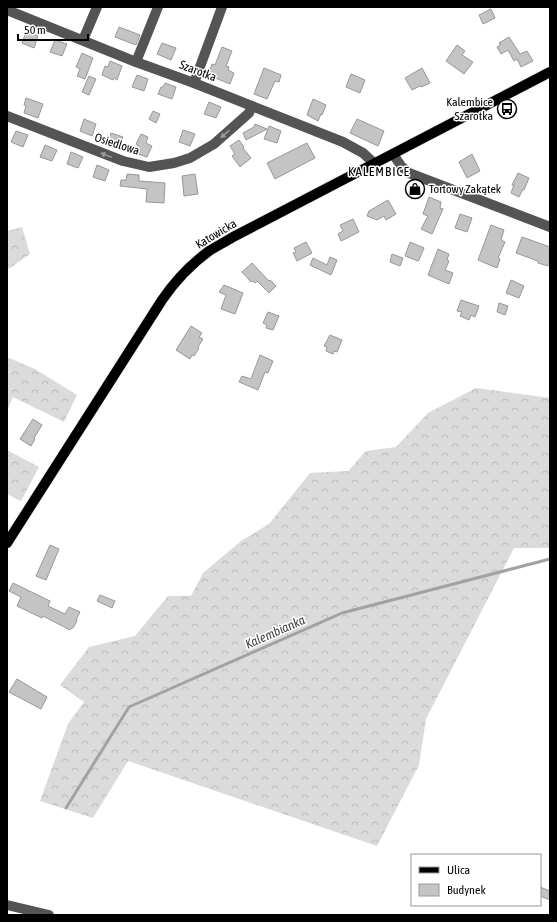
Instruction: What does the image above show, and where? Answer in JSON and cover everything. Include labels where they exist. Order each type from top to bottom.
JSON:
[{"type":"main road","name":"Katowicka","points":[[7,543],[162,300],[182,274],[193,263],[233,237],[550,72]]},
{"type":"street","points":[[83,40],[97,7]]},
{"type":"street","points":[[136,62],[158,7]]},
{"type":"street","points":[[194,83],[222,7]]},
{"type":"street","name":"Szarotka","points":[[7,10],[136,62],[194,83],[343,142],[363,153],[375,164]]},
{"type":"street","name":"Osiedlowa","points":[[7,116],[123,162],[149,167],[174,164],[190,158],[214,144],[249,113],[252,106]]},
{"type":"street","points":[[393,154],[401,166],[409,173],[550,227]]},
{"type":"street","points":[[7,905],[49,915]]},
{"type":"green space","points":[[22,227],[30,254],[7,270],[7,231]]},
{"type":"green space","points":[[7,357],[35,369],[77,395],[64,422],[13,397],[7,411]]},
{"type":"green space","points":[[476,388],[550,398],[550,548],[514,548],[426,719],[419,765],[377,846],[128,761],[93,818],[40,801],[68,724],[84,702],[60,685],[89,647],[135,636],[168,596],[191,596],[203,573],[241,541],[269,524],[310,473],[348,471],[366,451],[396,447],[428,413]]},
{"type":"green space","points":[[7,450],[39,467],[21,501],[7,494]]},
{"type":"building","points":[[491,9],[495,18],[483,24],[479,15]]},
{"type":"building","points":[[119,27],[140,35],[136,45],[115,37]]},
{"type":"building","points":[[26,32],[38,36],[34,48],[22,43]]},
{"type":"building","points":[[509,37],[520,54],[527,51],[533,61],[521,67],[517,59],[514,61],[508,50],[501,54],[497,47],[501,44],[499,43]]},
{"type":"building","points":[[55,40],[67,44],[62,56],[50,52]]},
{"type":"building","points":[[162,43],[176,48],[171,60],[157,54]]},
{"type":"building","points":[[457,45],[465,51],[462,55],[473,62],[464,74],[446,61]]},
{"type":"building","points":[[222,47],[232,51],[226,66],[229,67],[228,70],[234,73],[230,84],[208,75],[212,64],[215,65]]},
{"type":"building","points":[[82,53],[93,58],[85,79],[77,76],[80,69],[76,67]]},
{"type":"building","points":[[110,61],[122,66],[117,80],[114,78],[113,80],[102,75],[105,66],[108,67]]},
{"type":"building","points":[[264,68],[281,75],[279,82],[275,81],[267,99],[254,94]]},
{"type":"building","points":[[422,68],[430,83],[412,90],[405,78]]},
{"type":"building","points":[[351,74],[365,80],[360,93],[346,87]]},
{"type":"building","points":[[137,75],[148,79],[144,91],[132,87]]},
{"type":"building","points":[[89,76],[96,79],[89,95],[82,92]]},
{"type":"building","points":[[165,83],[176,87],[172,99],[158,94],[161,87],[163,87]]},
{"type":"building","points":[[26,98],[43,104],[38,118],[24,113]]},
{"type":"building","points":[[313,99],[326,105],[318,121],[307,115]]},
{"type":"building","points":[[209,102],[221,107],[216,118],[204,114]]},
{"type":"building","points":[[153,111],[160,114],[156,123],[149,119]]},
{"type":"building","points":[[84,119],[96,124],[92,136],[80,131]]},
{"type":"building","points":[[357,119],[384,131],[378,146],[350,133]]},
{"type":"building","points":[[255,124],[267,129],[246,140],[243,133],[254,127]]},
{"type":"building","points":[[269,126],[281,131],[277,143],[264,139]]},
{"type":"building","points":[[183,130],[195,134],[190,146],[179,142]]},
{"type":"building","points":[[16,131],[28,135],[23,147],[11,142]]},
{"type":"building","points":[[111,133],[123,137],[118,149],[107,145]]},
{"type":"building","points":[[141,134],[148,137],[146,143],[152,146],[147,157],[135,153],[138,145],[136,144]]},
{"type":"building","points":[[239,140],[251,158],[240,167],[232,156],[235,154],[230,146]]},
{"type":"building","points":[[307,143],[315,158],[275,179],[267,163]]},
{"type":"building","points":[[45,145],[57,150],[52,161],[40,157]]},
{"type":"building","points":[[71,152],[83,157],[78,168],[67,164]]},
{"type":"building","points":[[472,154],[480,171],[467,178],[459,162]]},
{"type":"building","points":[[97,165],[109,170],[105,181],[93,177]]},
{"type":"building","points":[[518,173],[529,178],[519,197],[511,193],[514,185],[512,185]]},
{"type":"building","points":[[127,174],[139,175],[139,181],[165,183],[164,203],[146,202],[147,189],[120,186],[121,180],[126,180]]},
{"type":"building","points":[[195,174],[198,194],[184,196],[182,176]]},
{"type":"building","points":[[411,186],[422,191],[419,197],[408,193]]},
{"type":"building","points":[[429,197],[441,202],[440,208],[443,209],[432,234],[421,229],[428,216],[423,214]]},
{"type":"building","points":[[388,200],[396,214],[386,220],[384,216],[377,220],[367,216],[369,211]]},
{"type":"building","points":[[460,214],[472,218],[467,232],[455,228]]},
{"type":"building","points":[[353,219],[359,232],[341,241],[338,234],[343,231],[340,225]]},
{"type":"building","points":[[491,225],[504,230],[501,240],[505,242],[498,258],[500,259],[497,268],[478,260]]},
{"type":"building","points":[[522,237],[550,247],[550,262],[548,266],[516,253]]},
{"type":"building","points":[[306,242],[312,253],[297,261],[293,253],[296,252],[294,248]]},
{"type":"building","points":[[410,242],[424,248],[418,261],[405,256]]},
{"type":"building","points":[[438,249],[449,254],[447,260],[449,261],[445,270],[453,273],[449,284],[428,275]]},
{"type":"building","points":[[392,254],[403,258],[400,266],[390,262]]},
{"type":"building","points":[[330,257],[337,260],[331,275],[310,265],[313,258],[327,265]]},
{"type":"building","points":[[252,263],[269,281],[270,280],[276,286],[269,293],[257,281],[255,283],[253,281],[251,282],[242,272]]},
{"type":"building","points":[[511,280],[524,286],[519,298],[506,293]]},
{"type":"building","points":[[224,285],[243,293],[235,314],[221,309],[226,295],[219,292]]},
{"type":"building","points":[[461,300],[479,306],[475,317],[471,315],[469,320],[460,316],[462,312],[457,311]]},
{"type":"building","points":[[499,303],[508,306],[505,315],[497,312]]},
{"type":"building","points":[[268,312],[279,316],[273,330],[266,328],[267,325],[263,323]]},
{"type":"building","points":[[191,326],[202,333],[199,337],[203,339],[194,356],[192,355],[190,359],[176,350]]},
{"type":"building","points":[[330,335],[342,340],[337,352],[334,351],[333,354],[326,351],[327,347],[324,346]]},
{"type":"building","points":[[260,355],[273,361],[268,373],[265,372],[258,390],[239,382],[242,376],[251,379]]},
{"type":"building","points":[[33,419],[42,425],[31,446],[20,439]]},
{"type":"building","points":[[50,545],[59,549],[46,580],[36,576]]},
{"type":"building","points":[[13,583],[50,601],[48,606],[65,614],[69,607],[80,612],[73,628],[70,630],[43,616],[42,618],[17,606],[21,597],[9,591]]},
{"type":"building","points":[[100,595],[115,601],[112,608],[97,601]]},
{"type":"building","points":[[17,679],[47,697],[41,709],[9,692]]},
{"type":"building","points":[[541,887],[550,891],[550,900],[541,896]]},
{"type":"waterway","name":"Kalembianka","points":[[66,808],[129,707],[342,613],[550,559]]},
{"type":"place","name":"Kalembice Szarotka","points":[[507,109]]},
{"type":"place","name":"Tortowy Zakątek","points":[[415,189]]},
{"type":"district","name":"KALEMBICE","points":[[379,171]]}]
